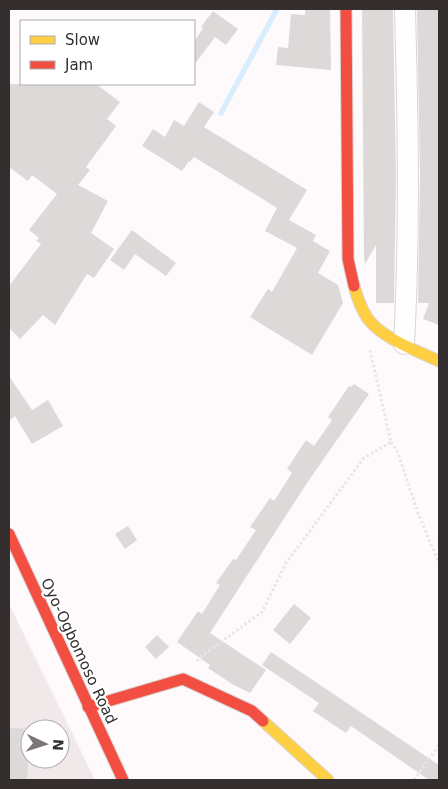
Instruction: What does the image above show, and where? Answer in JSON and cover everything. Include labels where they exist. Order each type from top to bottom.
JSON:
[{"type":"main road","points":[[346,9],[348,259],[359,300],[367,319],[404,344],[437,354]]},
{"type":"main road","name":"Oyo-Ogbomoso Road","points":[[9,534],[123,780]]},
{"type":"main road","points":[[88,707],[183,680],[252,711],[328,780]]},
{"type":"street","points":[[404,344],[409,175],[405,9]]},
{"type":"path","points":[[384,331],[370,350],[391,442],[398,453],[418,512],[439,564]]},
{"type":"path","points":[[183,680],[191,673],[199,658],[262,612],[286,564],[364,458],[391,442]]},
{"type":"path","points":[[414,780],[439,745]]},
{"type":"shaded area","points":[[9,604],[65,719],[20,719],[20,769],[70,769],[70,729],[95,780],[9,780]]},
{"type":"building","points":[[305,9],[330,9],[331,70],[276,65],[278,47],[288,48],[291,14],[305,15]]},
{"type":"building","points":[[362,9],[393,9],[396,177],[394,303],[376,303],[376,245],[365,264],[364,257]]},
{"type":"building","points":[[417,9],[439,9],[439,325],[423,319],[429,303],[418,303],[420,176]]},
{"type":"building","points":[[213,11],[238,29],[226,45],[215,37],[195,64],[195,40],[203,28],[201,27]]},
{"type":"building","points":[[9,84],[97,85],[120,102],[107,119],[116,126],[86,167],[90,170],[78,185],[108,201],[91,233],[114,249],[94,278],[87,274],[55,325],[43,315],[20,339],[9,328],[9,286],[41,244],[36,241],[39,238],[29,230],[57,194],[32,175],[28,181],[9,167]]},
{"type":"building","points":[[199,102],[214,112],[204,127],[307,190],[289,220],[316,235],[313,241],[330,251],[318,273],[338,285],[343,303],[312,355],[250,317],[268,289],[272,292],[297,248],[265,231],[277,208],[194,157],[182,171],[142,146],[153,129],[165,137],[174,120],[184,126]]},
{"type":"building","points":[[132,230],[176,263],[166,276],[135,254],[124,270],[110,260]]},
{"type":"building","points":[[9,376],[32,410],[48,400],[63,426],[32,444],[15,416],[9,421]]},
{"type":"building","points":[[354,384],[369,394],[307,483],[210,633],[266,670],[250,693],[208,668],[210,665],[177,642],[198,611],[202,614],[220,585],[216,583],[233,559],[236,560],[256,530],[250,527],[270,498],[274,501],[292,473],[287,469],[306,440],[314,446],[332,420],[328,417],[349,386],[351,387]]},
{"type":"building","points":[[128,526],[137,540],[125,549],[115,534]]},
{"type":"building","points":[[294,604],[311,618],[290,644],[273,630]]},
{"type":"building","points":[[157,635],[169,647],[156,659],[145,647]]},
{"type":"building","points":[[271,652],[439,765],[439,780],[429,780],[351,726],[346,733],[313,711],[319,703],[262,665]]},
{"type":"building","points":[[9,728],[20,729],[20,769],[28,769],[27,780],[9,780]]},
{"type":"waterway","points":[[221,113],[277,9]]},
{"type":"traffic: slow","points":[[354,286],[363,311],[374,326],[400,343],[439,361]]},
{"type":"traffic: slow","points":[[263,721],[328,780]]},
{"type":"traffic: jam","points":[[346,9],[348,259],[354,286]]},
{"type":"traffic: jam","points":[[9,534],[123,780]]},
{"type":"traffic: jam","points":[[88,707],[183,679],[252,711],[263,721]]}]
